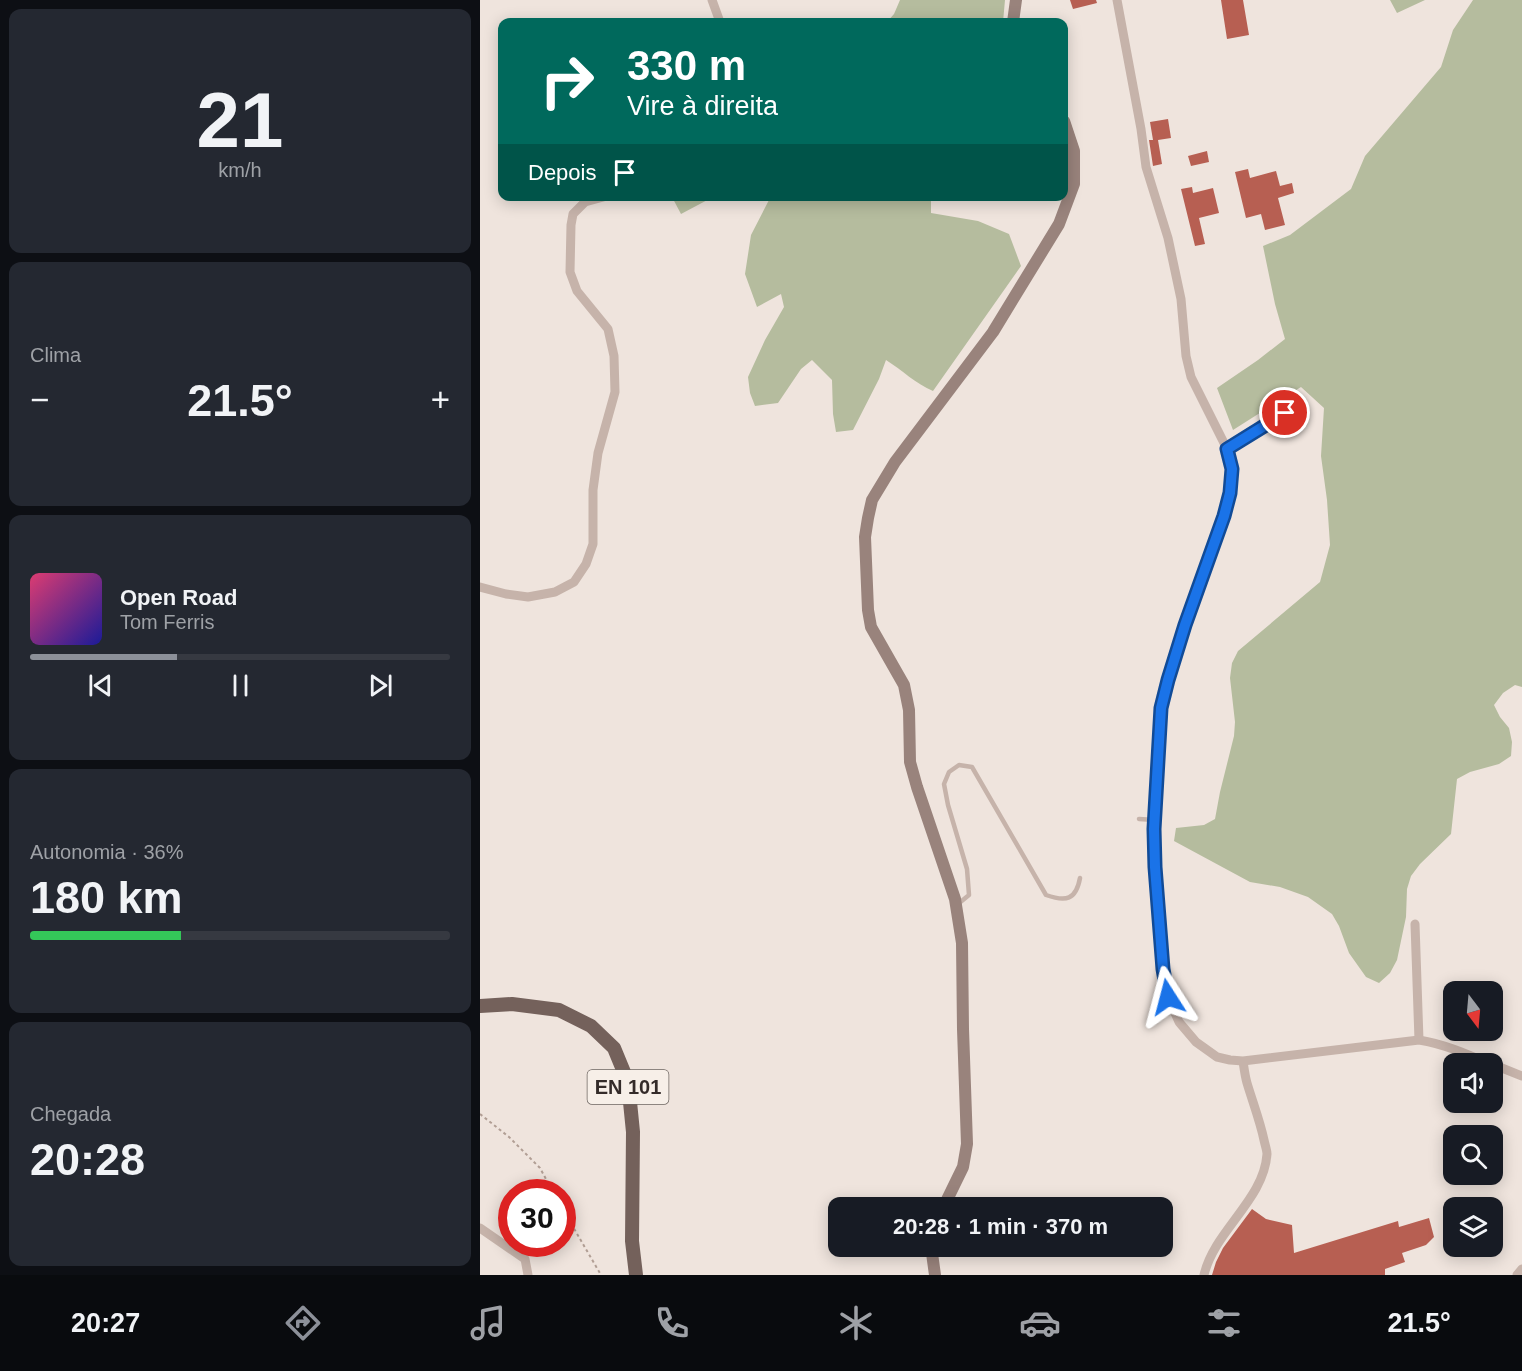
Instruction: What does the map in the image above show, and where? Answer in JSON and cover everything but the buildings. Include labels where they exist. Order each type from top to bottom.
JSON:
[{"type":"main road","name":"EN 101","points":[[480,1006],[512,1004],[559,1010],[591,1026],[614,1048],[628,1082],[633,1131],[633,1241],[636,1275]]},
{"type":"street","points":[[712,0],[719,18]]},
{"type":"street","points":[[1014,18],[1016,0]]},
{"type":"street","points":[[1117,0],[1146,167],[1168,238],[1181,299],[1186,356],[1191,377],[1227,449],[1232,469],[1227,504],[1185,625],[1161,708],[1155,867],[1163,969],[1168,997],[1179,1022],[1196,1042],[1216,1057],[1230,1060],[1243,1061],[1419,1040],[1434,1042],[1462,1053]]},
{"type":"street","points":[[1068,133],[1074,151],[1074,184],[1068,200]]},
{"type":"street","points":[[480,587],[528,597],[555,592],[574,582],[586,564],[593,544],[592,490],[598,453],[615,392],[614,356],[608,329],[577,291],[570,272],[573,214],[589,201]]},
{"type":"street","points":[[948,1197],[963,1167],[967,1144],[962,943],[956,905],[910,762],[909,710],[904,685],[872,627],[868,610],[865,537],[872,501],[896,462],[993,332],[1059,224],[1068,201]]},
{"type":"street","points":[[1227,449],[1285,413]]},
{"type":"street","points":[[1415,924],[1419,1040]]},
{"type":"street","points":[[1204,1275],[1206,1265],[1222,1237],[1253,1194],[1264,1172],[1267,1152],[1261,1122],[1246,1082],[1243,1061]]},
{"type":"street","points":[[1503,1069],[1522,1076]]},
{"type":"street","points":[[480,1228],[525,1259],[528,1275]]},
{"type":"street","points":[[933,1257],[935,1275]]},
{"type":"street","points":[[1517,1275],[1522,1269]]},
{"type":"lane","points":[[956,905],[969,895],[967,869],[948,805],[944,783],[949,772],[959,765],[972,767],[1046,895],[1066,899],[1073,896],[1078,889],[1080,878]]},
{"type":"lane","points":[[1139,819],[1155,820]]},
{"type":"path","points":[[480,1114],[509,1137],[540,1168],[546,1179]]},
{"type":"path","points":[[576,1233],[601,1275]]},
{"type":"green space","points":[[900,0],[1005,0],[1003,18],[890,18]]},
{"type":"green space","points":[[1390,0],[1425,0],[1397,13]]},
{"type":"green space","points":[[1473,0],[1522,0],[1522,687],[1515,685],[1503,693],[1494,705],[1509,728],[1512,742],[1511,756],[1499,764],[1470,772],[1457,779],[1451,834],[1411,876],[1407,889],[1406,917],[1397,960],[1390,973],[1379,983],[1366,977],[1349,953],[1332,914],[1308,897],[1280,887],[1250,882],[1174,841],[1176,828],[1204,825],[1215,819],[1234,736],[1235,722],[1230,678],[1232,663],[1238,651],[1320,582],[1330,545],[1321,456],[1324,408],[1301,387],[1233,430],[1217,388],[1285,339],[1263,246],[1290,235],[1351,189],[1365,156],[1441,67],[1453,30]]},
{"type":"green space","points":[[674,201],[705,201],[681,214]]},
{"type":"green space","points":[[768,201],[931,201],[931,213],[978,221],[1009,234],[1021,266],[933,391],[886,360],[853,430],[836,432],[832,380],[812,360],[801,369],[778,403],[755,406],[750,393],[748,377],[765,340],[784,307],[781,294],[757,307],[745,274],[751,235]]},
{"type":"route","points":[[1168,997],[1163,969],[1154,829],[1161,708],[1185,625],[1230,493],[1232,469],[1227,449],[1285,413]]}]
